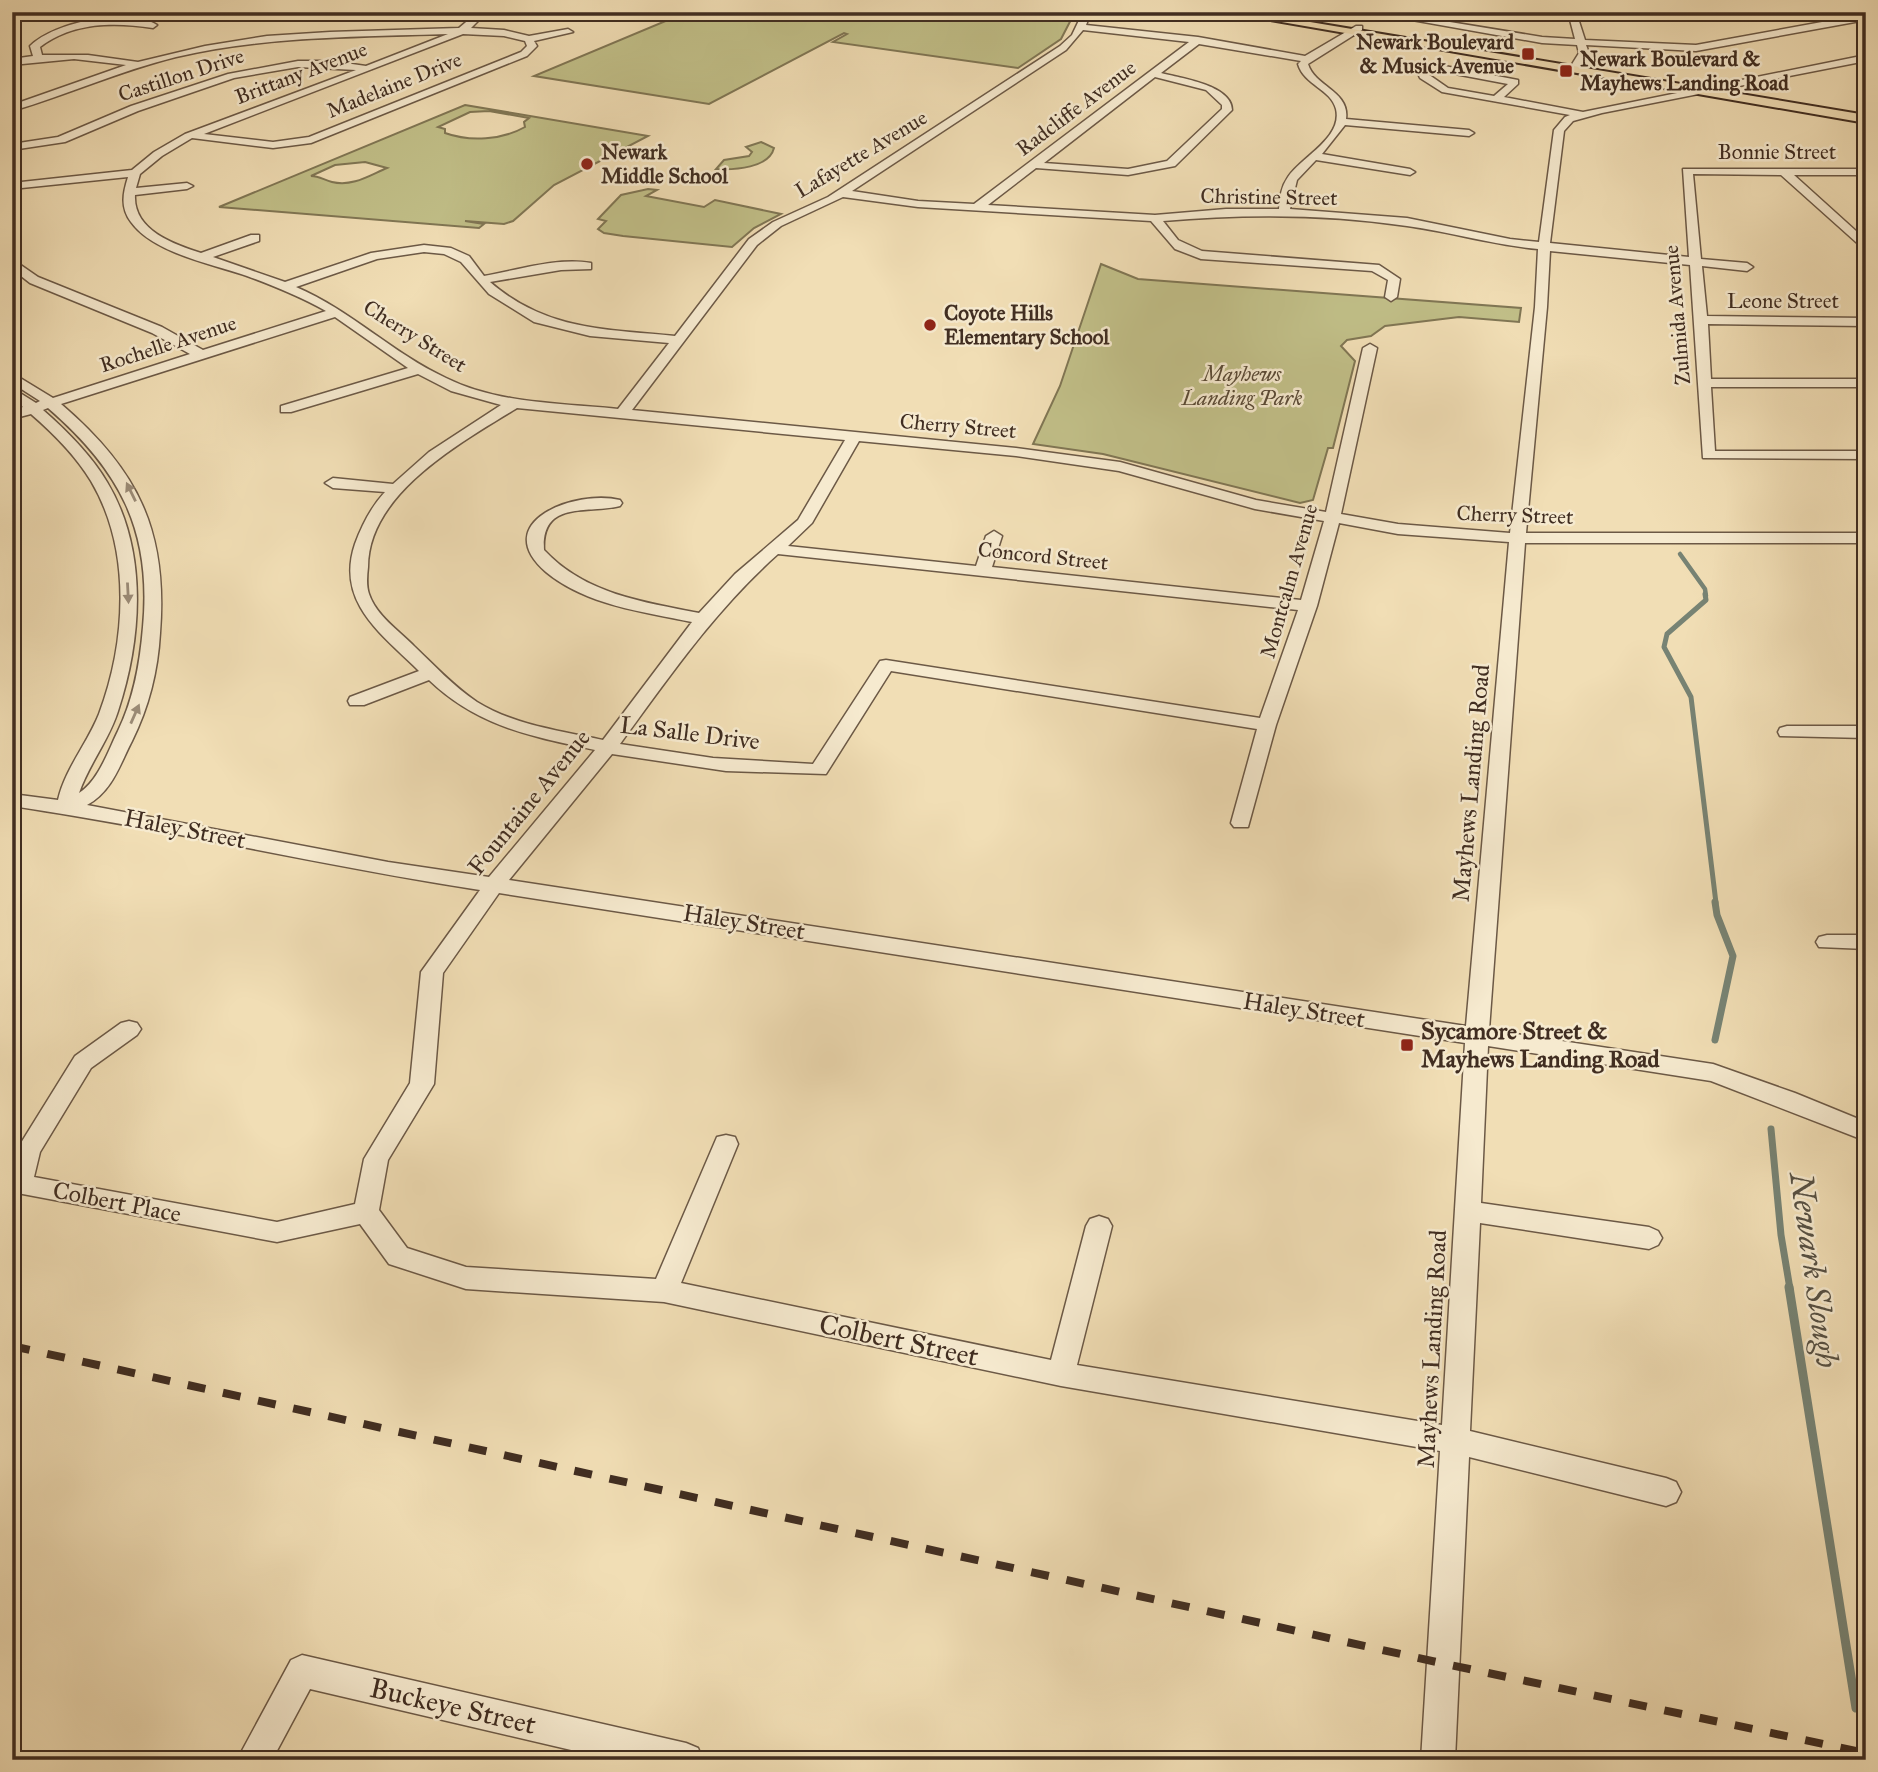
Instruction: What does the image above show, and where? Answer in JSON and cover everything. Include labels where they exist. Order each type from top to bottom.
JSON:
[{"type":"main road","points":[[1229,12],[1356,30]]},
{"type":"main road","points":[[1262,12],[1576,67],[1866,112]]},
{"type":"main road","points":[[1576,67],[1866,119]]},
{"type":"main road","points":[[1652,82],[1667,87],[1673,95]]},
{"type":"main road","points":[[1739,82],[1744,89],[1754,94]]},
{"type":"street","name":"Brittany Avenue","points":[[135,173],[158,154],[190,136],[460,32],[476,21],[483,12]]},
{"type":"street","name":"Lafayette Avenue","points":[[621,415],[752,242],[777,224],[842,193],[1063,48],[1071,42],[1087,12]]},
{"type":"street","points":[[1371,12],[1473,25],[1542,40],[1696,48],[1866,18]]},
{"type":"street","points":[[1572,12],[1584,53],[1576,67]]},
{"type":"street","points":[[1626,12],[1689,12]]},
{"type":"street","points":[[38,57],[35,46],[46,37],[67,29],[122,22],[153,25]]},
{"type":"street","points":[[1080,27],[1198,40],[1307,59]]},
{"type":"street","points":[[262,29],[264,40]]},
{"type":"street","points":[[1284,212],[1286,194],[1292,178],[1335,133],[1342,122],[1342,110],[1334,97],[1303,70],[1307,59],[1356,30]]},
{"type":"street","name":"Madelaine Drive","points":[[12,108],[137,65],[208,48],[264,40],[354,33],[460,32],[510,34],[529,39],[532,46],[524,54],[311,140],[273,145],[190,136]]},
{"type":"street","points":[[529,39],[568,32]]},
{"type":"street","name":"Radcliffe Avenue","points":[[977,208],[1198,40]]},
{"type":"street","points":[[12,62],[38,57],[89,56],[137,65]]},
{"type":"street","points":[[1496,99],[1515,82],[1434,67],[1423,68],[1419,72],[1444,90],[1580,114],[1866,58]]},
{"type":"street","name":"Castillon Drive","points":[[12,147],[57,141],[101,121],[237,74],[318,64],[345,64],[366,69]]},
{"type":"street","points":[[1033,164],[1128,172],[1171,164],[1227,110],[1227,104],[1209,88],[1154,74]]},
{"type":"street","name":"Mayhews Landing Road","points":[[1438,1760],[1477,1037],[1517,538],[1541,307],[1544,247],[1559,130],[1563,122],[1580,114]]},
{"type":"street","points":[[1342,122],[1469,133]]},
{"type":"street","points":[[1312,156],[1410,172]]},
{"type":"street","name":"Bonnie Street","points":[[1687,171],[1866,172]]},
{"type":"street","name":"Zulmida Avenue","points":[[1687,171],[1705,383],[1708,455],[1866,455]]},
{"type":"street","points":[[1784,172],[1866,247]]},
{"type":"street","points":[[12,186],[135,173],[128,192],[187,186]]},
{"type":"street","name":"Cherry Street","points":[[128,192],[128,207],[139,225],[173,246],[284,287],[337,312],[420,369],[456,388],[514,403],[1016,452],[1120,467],[1255,504],[1398,529],[1517,538],[1866,538]]},
{"type":"street","name":"Christine Street","points":[[842,193],[918,204],[1155,218],[1226,212],[1284,212],[1407,222],[1485,239],[1544,247],[1747,267]]},
{"type":"street","points":[[1155,218],[1168,240],[1184,251],[1201,255],[1374,268],[1394,279],[1391,297]]},
{"type":"street","points":[[202,257],[255,238]]},
{"type":"street","points":[[284,287],[370,257],[420,249],[441,250],[458,255],[469,262],[481,280],[538,319],[593,331],[677,340]]},
{"type":"street","points":[[12,263],[34,280],[157,330],[202,355]]},
{"type":"street","points":[[481,280],[561,267],[587,266]]},
{"type":"street","name":"Rochelle Avenue","points":[[12,415],[337,312]]},
{"type":"street","name":"Leone Street","points":[[1700,320],[1866,322]]},
{"type":"street","name":"Montcalm Avenue","points":[[1241,823],[1267,725],[1308,606],[1332,519],[1370,348]]},
{"type":"street","points":[[286,409],[420,369]]},
{"type":"street","points":[[12,377],[52,402],[90,437],[123,478],[145,525],[154,591],[155,612],[148,671],[138,709],[91,794],[66,807]]},
{"type":"street","points":[[1705,383],[1866,383]]},
{"type":"street","points":[[12,392],[34,408],[70,443],[100,483],[111,505],[126,565],[129,616],[110,709],[95,744],[69,787],[66,807]]},
{"type":"street","name":"La Salle Drive","points":[[514,403],[422,464],[370,521],[362,542],[359,589],[374,616],[432,673],[472,707],[521,728],[607,748],[714,765],[819,770],[886,665],[1267,725]]},
{"type":"street","name":"Fountaine Avenue","points":[[366,1212],[376,1159],[422,1084],[432,972],[494,885],[607,748],[703,619],[741,578],[804,523],[854,437]]},
{"type":"street","points":[[333,482],[398,489]]},
{"type":"street","points":[[614,502],[577,504],[551,514],[542,522],[537,534],[536,551],[555,571],[595,592],[619,601],[703,619]]},
{"type":"street","points":[[982,572],[994,536]]},
{"type":"street","name":"Concord Street","points":[[774,549],[1308,606]]},
{"type":"street","points":[[357,701],[432,673]]},
{"type":"street","points":[[1787,732],[1866,732]]},
{"type":"street","name":"Haley Street","points":[[12,800],[66,807],[388,869],[879,942],[1713,1073],[1787,1099],[1866,1132]]},
{"type":"street","points":[[1827,942],[1866,942]]},
{"type":"street","name":"Colbert Place","points":[[129,1029],[83,1062],[28,1151],[19,1184],[277,1232],[366,1212]]},
{"type":"street","points":[[664,1291],[726,1144]]},
{"type":"street","points":[[1466,1211],[1649,1238]]},
{"type":"street","name":"Colbert Street","points":[[366,1212],[398,1256],[466,1278],[664,1291],[1061,1374],[1454,1440],[1666,1492]]},
{"type":"street","points":[[1061,1374],[1099,1226]]},
{"type":"street","name":"Buckeye Street","points":[[254,1760],[302,1671],[686,1760]]},
{"type":"green space","points":[[687,12],[1075,12],[1061,39],[1018,68],[833,42],[847,34],[844,33],[709,104],[534,76]]},
{"type":"green space","points":[[465,105],[648,136],[554,185],[513,221],[504,224],[465,221],[484,224],[479,228],[219,207]],"holes":[[[489,111],[529,118],[524,122],[525,127],[506,135],[486,138],[455,136],[438,127],[470,112]],[[365,162],[387,168],[361,180],[347,183],[311,176],[335,165]]]},
{"type":"green space","points":[[761,142],[774,148],[766,160],[741,168],[716,169],[724,160],[749,156],[752,152],[746,147]]},
{"type":"green space","points":[[648,189],[657,190],[646,196],[704,207],[715,200],[781,214],[754,228],[732,247],[623,236],[604,233],[598,229],[606,221],[598,219],[621,195]]},
{"type":"green space","name":"Mayhews Landing Park","points":[[1101,264],[1138,279],[1521,308],[1519,322],[1459,317],[1385,326],[1371,336],[1347,340],[1341,346],[1355,361],[1333,448],[1328,448],[1313,500],[1300,503],[1103,454],[1033,444],[1060,386]]},
{"type":"waterway","name":"Newark Slough","points":[[1680,554],[1705,589],[1706,596]]},
{"type":"waterway","name":"Newark Slough","points":[[1705,594],[1706,600],[1667,634],[1664,647],[1691,697],[1716,903]]},
{"type":"waterway","name":"Newark Slough","points":[[1715,902],[1717,915],[1733,956],[1715,1040]]},
{"type":"waterway","name":"Newark Slough","points":[[1771,1129],[1781,1235],[1790,1289]]},
{"type":"waterway","name":"Newark Slough","points":[[1789,1287],[1856,1708]]},
{"type":"railway","points":[[12,1346],[1441,1663],[1866,1753]]},
{"type":"place","name":"Newark Boulevard & Musick Avenue","points":[[1528,54]]},
{"type":"place","name":"Newark Boulevard & Mayhews Landing Road","points":[[1566,71]]},
{"type":"place","name":"Newark Middle School","points":[[587,164]]},
{"type":"place","name":"Coyote Hills Elementary School","points":[[930,325]]},
{"type":"place","name":"Sycamore Street & Mayhews Landing Road","points":[[1407,1045]]}]
